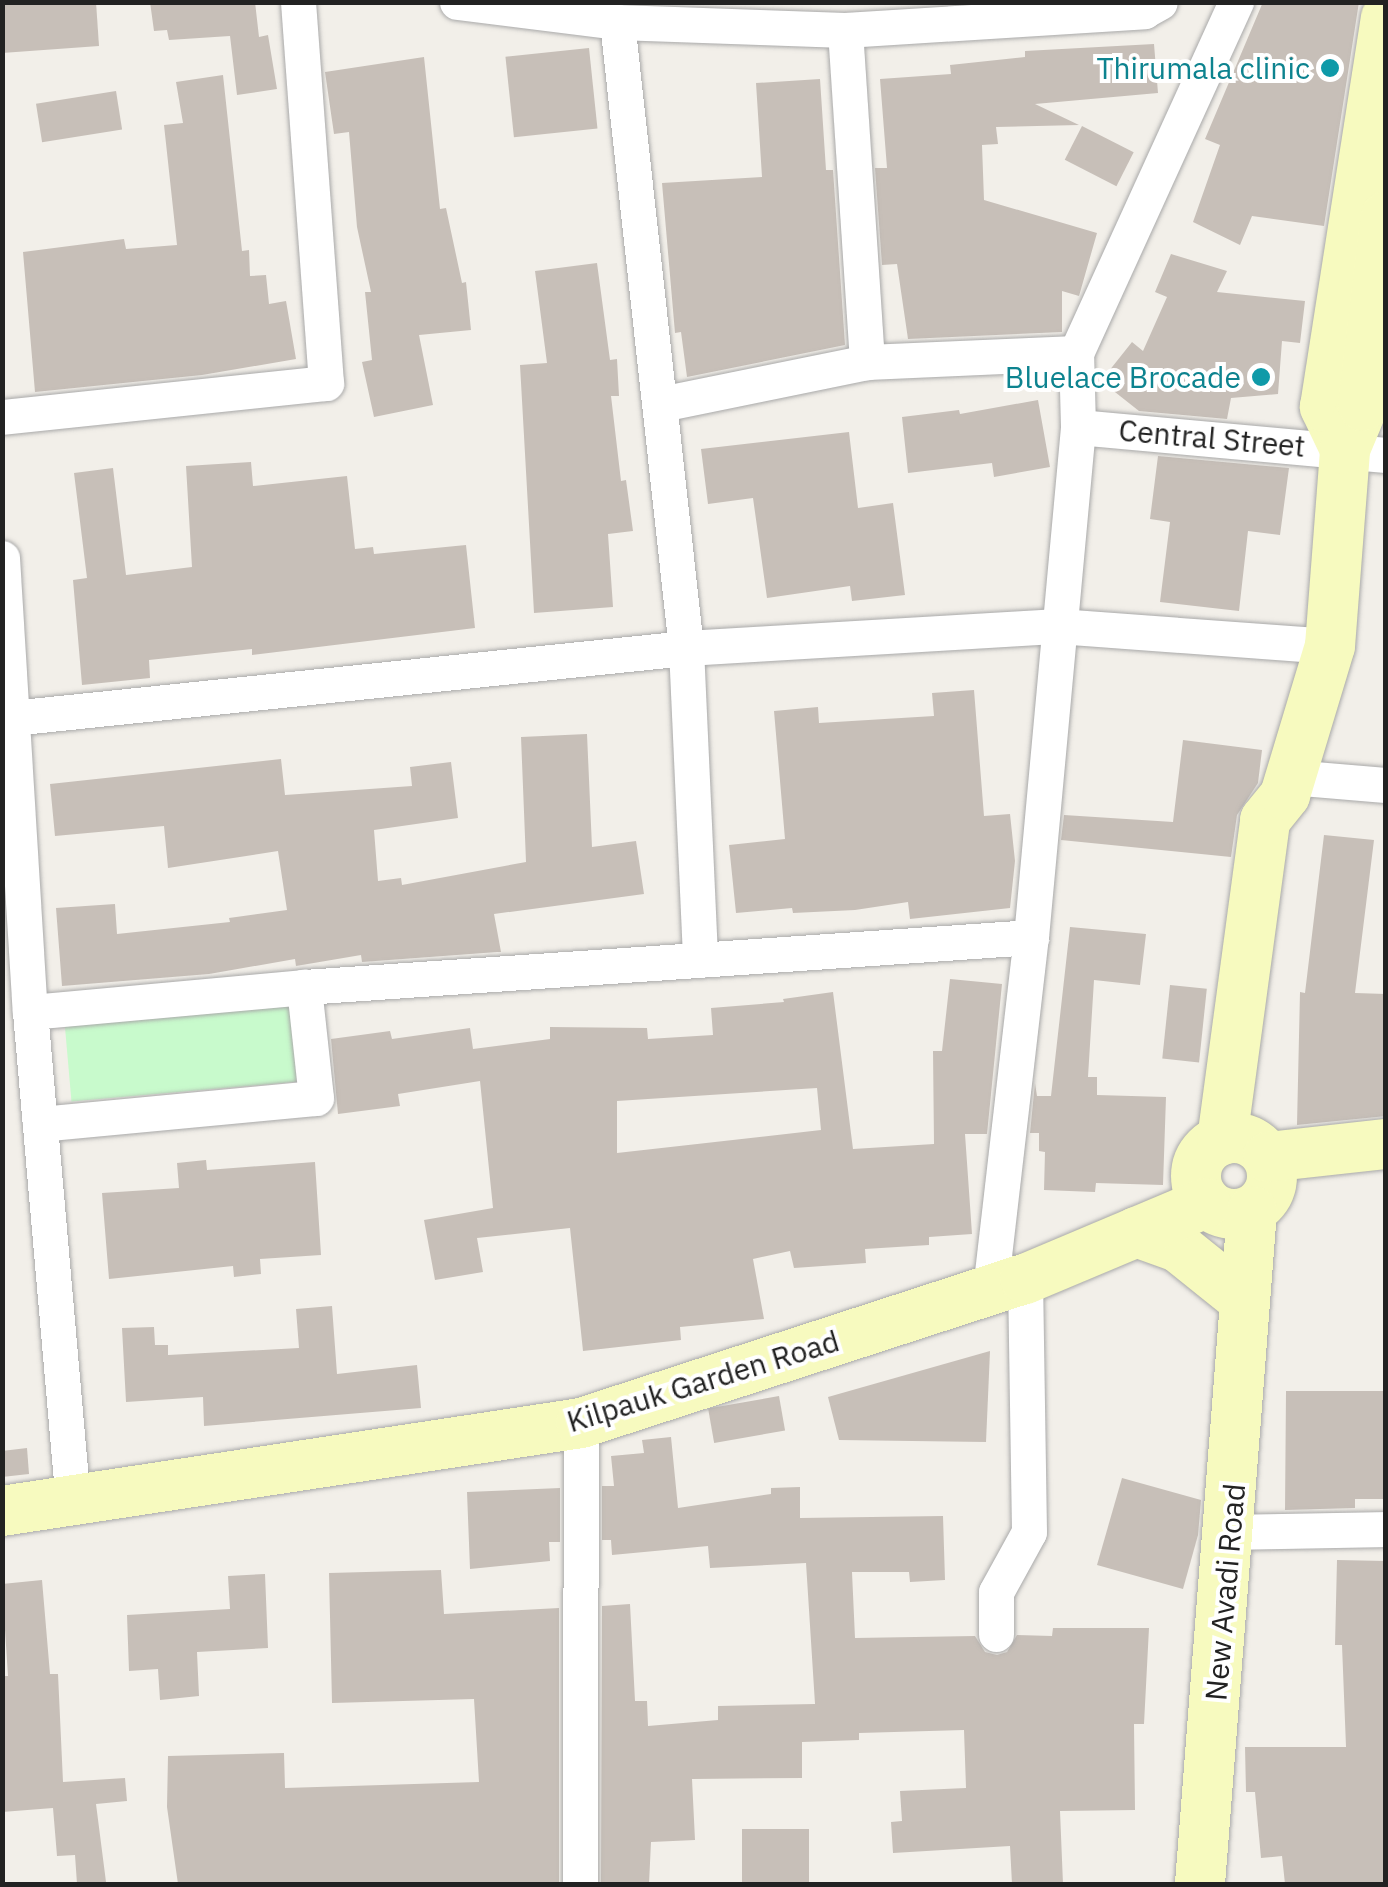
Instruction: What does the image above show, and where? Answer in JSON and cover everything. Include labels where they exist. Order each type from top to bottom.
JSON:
[{"type":"main road","name":"New Avadi Road","points":[[1365,452],[1325,407],[1386,18]]},
{"type":"main road","name":"New Avadi Road","points":[[1200,1884],[1231,1532],[1243,1299],[1250,1267],[1240,1179],[1265,820],[1288,786],[1330,646],[1365,452],[1362,406],[1386,216]]},
{"type":"main road","name":"Kilpauk Garden Road","points":[[2,1511],[581,1422],[1008,1284],[1136,1232],[1240,1179],[1386,1144]]},
{"type":"main road","name":"Kilpauk Garden Road","points":[[1240,1179],[1386,1173]]},
{"type":"main road","points":[[1136,1232],[1178,1247],[1243,1299]]},
{"type":"street","points":[[2,417],[326,383],[298,2]]},
{"type":"street","points":[[457,2],[616,22],[810,15],[846,30],[1144,11],[1160,2]]},
{"type":"street","points":[[996,1634],[996,1592],[1028,1532],[1008,1284],[1031,937],[1078,427],[1076,354],[1236,2]]},
{"type":"street","points":[[616,22],[686,648],[700,960]]},
{"type":"street","points":[[846,30],[868,362]]},
{"type":"street","points":[[661,404],[868,362],[1076,354]]},
{"type":"street","name":"Central Street","points":[[1078,427],[1365,452]]},
{"type":"street","points":[[2,558],[8,719],[30,1012],[73,1500]]},
{"type":"street","points":[[8,719],[686,648],[1058,626],[1330,646]]},
{"type":"street","points":[[1288,786],[1386,785]]},
{"type":"street","points":[[30,1012],[304,987],[1031,937]]},
{"type":"street","points":[[40,1124],[316,1098],[304,987]]},
{"type":"street","points":[[580,1884],[581,1422]]},
{"type":"street","points":[[1231,1532],[1386,1529]]},
{"type":"green space","points":[[290,1006],[297,1082],[71,1101],[65,1026]]},
{"type":"building","points":[[2,2],[96,2],[99,46],[2,53]]},
{"type":"building","points":[[150,2],[255,2],[259,37],[268,35],[277,89],[237,95],[230,36],[169,40],[167,30],[154,31]]},
{"type":"building","points":[[1263,2],[1359,2],[1324,226],[1252,216],[1240,245],[1193,222],[1220,145],[1205,139]]},
{"type":"building","points":[[1154,44],[1158,93],[1035,104],[1079,125],[996,127],[998,144],[982,145],[984,200],[1097,233],[1079,296],[1062,291],[1062,332],[908,339],[897,264],[882,265],[875,168],[887,168],[880,79],[951,74],[950,65],[1025,57],[1025,51]]},
{"type":"building","points":[[589,48],[597,129],[514,137],[505,57]]},
{"type":"building","points":[[424,57],[440,209],[446,208],[462,283],[466,282],[471,330],[419,335],[433,405],[374,417],[362,362],[372,360],[365,292],[371,292],[357,227],[349,132],[334,134],[325,72]]},
{"type":"building","points":[[223,75],[242,251],[249,250],[250,276],[266,275],[269,304],[286,301],[296,359],[202,375],[35,392],[23,252],[124,239],[126,249],[177,245],[164,125],[183,123],[176,82]]},
{"type":"building","points":[[820,79],[826,170],[833,170],[845,345],[687,377],[681,332],[675,333],[662,183],[762,177],[756,83]]},
{"type":"building","points":[[116,91],[122,130],[42,142],[36,104]]},
{"type":"building","points":[[1082,126],[1134,152],[1116,186],[1065,160]]},
{"type":"building","points":[[1171,254],[1227,271],[1217,292],[1305,301],[1300,343],[1282,341],[1278,394],[1231,398],[1227,419],[1139,411],[1101,381],[1132,342],[1143,351],[1167,297],[1155,292]]},
{"type":"building","points":[[597,263],[610,360],[617,359],[619,396],[611,396],[621,481],[626,480],[633,531],[608,534],[613,607],[534,613],[520,365],[547,363],[535,271]]},
{"type":"building","points":[[1038,400],[1050,467],[994,477],[992,463],[908,473],[902,417],[959,410],[960,414]]},
{"type":"building","points":[[849,432],[858,508],[893,503],[905,595],[852,601],[850,586],[767,598],[753,498],[708,504],[701,449]]},
{"type":"building","points":[[1158,456],[1289,468],[1280,535],[1248,531],[1239,611],[1160,602],[1170,522],[1150,519]]},
{"type":"building","points":[[251,462],[253,486],[347,476],[355,549],[373,547],[374,554],[466,545],[475,628],[252,655],[252,649],[149,660],[150,678],[82,685],[73,580],[87,578],[74,473],[113,468],[126,575],[192,567],[186,466]]},
{"type":"building","points":[[974,690],[984,816],[1010,814],[1015,861],[1010,908],[910,919],[908,902],[855,910],[793,913],[792,908],[736,913],[729,845],[785,839],[774,711],[818,707],[819,723],[934,716],[932,693]]},
{"type":"building","points":[[587,734],[592,847],[636,841],[644,894],[494,914],[501,952],[362,962],[361,955],[296,966],[295,959],[209,974],[62,986],[56,908],[115,904],[117,934],[230,922],[229,918],[287,910],[278,851],[168,868],[164,826],[55,836],[50,784],[281,759],[285,795],[412,786],[410,767],[451,762],[458,818],[374,830],[378,881],[401,878],[402,885],[526,862],[521,737]]},
{"type":"building","points":[[1183,740],[1262,750],[1258,783],[1237,815],[1231,857],[1061,840],[1064,815],[1173,822]]},
{"type":"building","points":[[1324,835],[1374,840],[1355,993],[1386,994],[1386,1116],[1297,1125],[1300,992],[1305,993]]},
{"type":"building","points":[[1070,927],[1146,934],[1140,985],[1094,980],[1088,1077],[1097,1077],[1097,1095],[1166,1097],[1163,1185],[1096,1183],[1095,1192],[1044,1190],[1045,1152],[1039,1151],[1039,1133],[1030,1133],[1035,1083],[1037,1096],[1051,1096]]},
{"type":"building","points":[[950,979],[1002,984],[987,1134],[965,1134],[972,1234],[929,1237],[929,1245],[865,1249],[866,1263],[794,1268],[790,1251],[753,1259],[764,1319],[680,1327],[681,1340],[583,1351],[570,1228],[477,1238],[483,1272],[435,1280],[424,1220],[493,1208],[480,1081],[398,1094],[400,1106],[338,1114],[331,1039],[390,1031],[392,1039],[470,1028],[473,1049],[550,1039],[550,1027],[647,1028],[648,1039],[713,1035],[711,1008],[784,1002],[783,999],[833,992],[853,1149],[934,1144],[933,1051],[942,1051]],"holes":[[[817,1088],[821,1130],[617,1153],[617,1101]]]},
{"type":"building","points":[[1170,985],[1207,989],[1199,1062],[1162,1059]]},
{"type":"building","points":[[206,1160],[207,1170],[315,1162],[321,1255],[260,1259],[261,1274],[234,1277],[233,1266],[109,1279],[102,1193],[179,1188],[177,1163]]},
{"type":"building","points":[[332,1306],[337,1374],[417,1365],[421,1408],[204,1426],[203,1397],[126,1402],[122,1328],[154,1327],[155,1345],[168,1345],[168,1355],[299,1348],[296,1309]]},
{"type":"building","points":[[990,1351],[986,1442],[839,1440],[828,1397]]},
{"type":"building","points":[[1286,1391],[1386,1391],[1386,1499],[1355,1499],[1355,1508],[1285,1510]]},
{"type":"building","points":[[779,1396],[785,1430],[714,1443],[708,1409]]},
{"type":"building","points":[[671,1437],[678,1508],[771,1494],[771,1488],[800,1487],[800,1518],[943,1516],[945,1580],[910,1582],[909,1572],[852,1572],[855,1638],[975,1636],[985,1652],[997,1655],[1007,1652],[1017,1635],[1052,1636],[1053,1628],[1149,1628],[1144,1724],[1134,1724],[1135,1810],[1060,1811],[1063,1884],[1012,1884],[1010,1846],[893,1853],[891,1822],[902,1821],[900,1791],[966,1788],[964,1730],[859,1733],[859,1740],[802,1742],[802,1778],[692,1779],[695,1840],[651,1842],[649,1884],[601,1884],[602,1606],[630,1604],[635,1701],[647,1701],[648,1726],[718,1720],[718,1706],[815,1704],[806,1563],[710,1568],[708,1546],[612,1555],[611,1540],[602,1540],[602,1486],[614,1486],[611,1456],[644,1453],[642,1440]]},
{"type":"building","points":[[27,1448],[29,1474],[2,1477],[2,1451]]},
{"type":"building","points":[[1122,1478],[1201,1500],[1198,1535],[1183,1589],[1097,1565]]},
{"type":"building","points":[[560,1488],[560,1542],[549,1542],[550,1561],[470,1569],[467,1492]]},
{"type":"building","points":[[1337,1560],[1386,1561],[1386,1884],[1285,1884],[1282,1856],[1261,1858],[1255,1792],[1246,1792],[1245,1747],[1346,1747],[1342,1645],[1335,1645]]},
{"type":"building","points":[[441,1570],[444,1614],[559,1608],[559,1884],[178,1884],[167,1807],[168,1756],[284,1753],[285,1788],[479,1782],[474,1699],[332,1703],[329,1573]]},
{"type":"building","points":[[265,1574],[268,1648],[197,1652],[199,1696],[160,1700],[158,1669],[129,1671],[127,1615],[230,1609],[228,1576]]},
{"type":"building","points":[[42,1580],[50,1674],[58,1674],[63,1782],[125,1778],[127,1801],[96,1804],[106,1882],[77,1884],[75,1855],[57,1856],[53,1808],[2,1812],[2,1676],[8,1676],[2,1584]]},
{"type":"building","points":[[742,1829],[809,1829],[809,1884],[742,1884]]},
{"type":"place","name":"Thirumala clinic","points":[[1330,68]]},
{"type":"place","name":"Bluelace Brocade","points":[[1261,377]]}]
